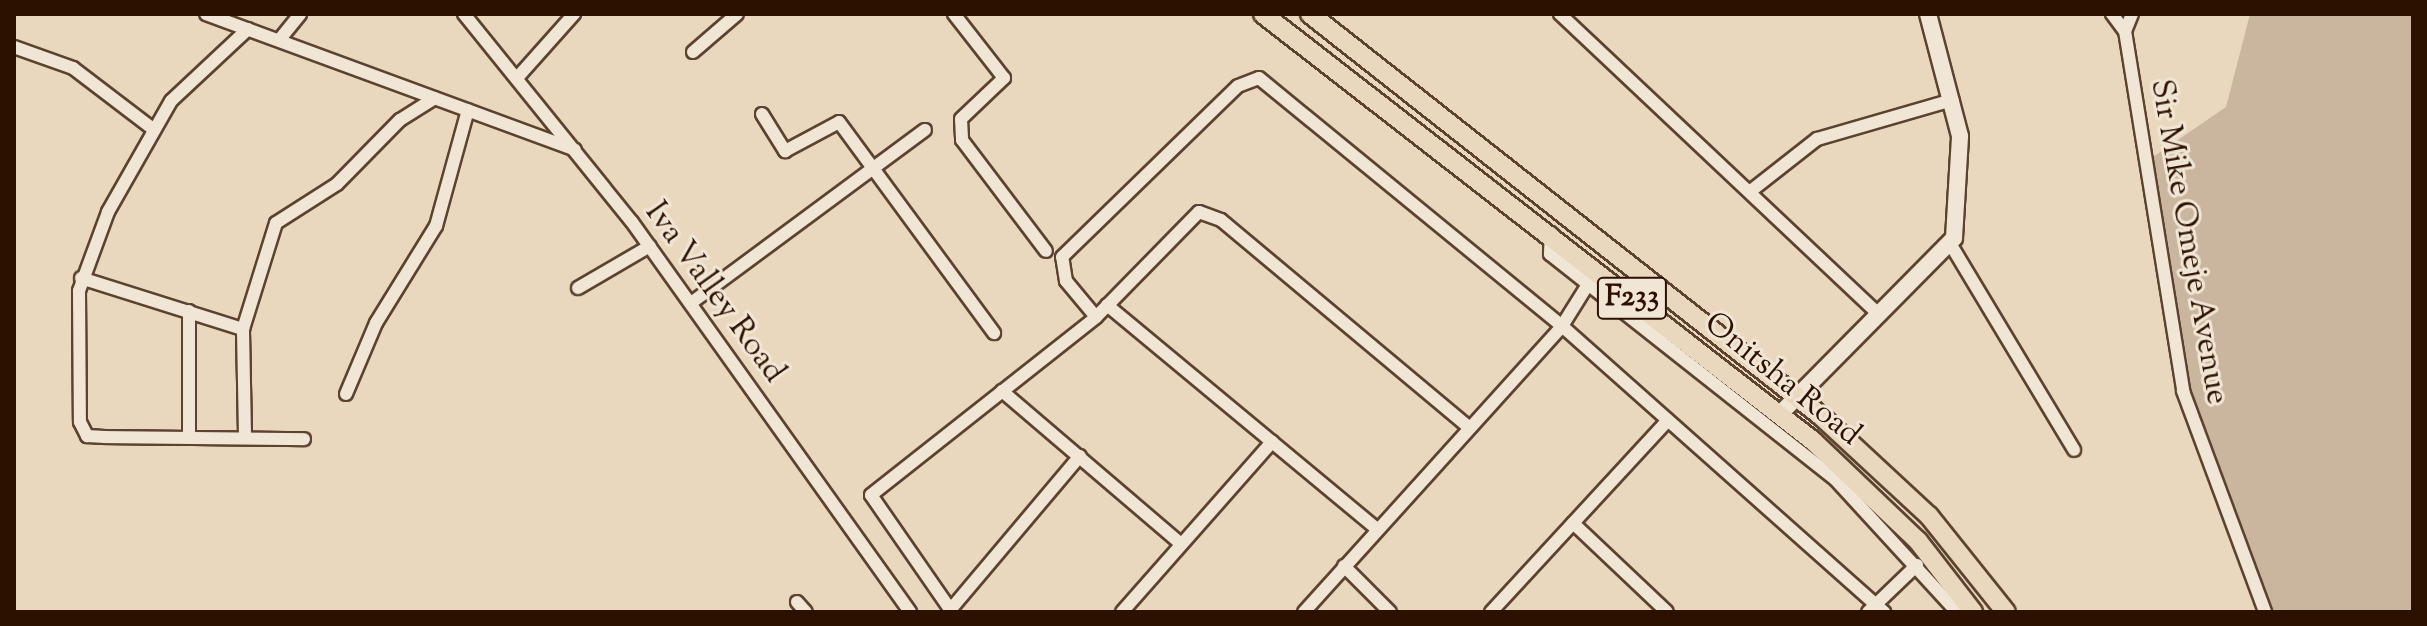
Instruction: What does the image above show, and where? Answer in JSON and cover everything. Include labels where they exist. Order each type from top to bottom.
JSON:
[{"type":"main road","name":"Onitsha Road","points":[[1263,14],[1551,233],[1780,414],[1891,513],[1973,612]]},
{"type":"main road","name":"Onitsha Road","points":[[1310,14],[1797,398],[1906,492],[2006,612]]},
{"type":"main road","points":[[1780,414],[1951,245],[1961,172],[1952,100],[1934,16]]},
{"type":"street","points":[[206,14],[578,151]]},
{"type":"street","points":[[280,39],[300,14]]},
{"type":"street","name":"Iva Valley Road","points":[[464,14],[578,151],[650,246],[910,612]]},
{"type":"street","points":[[517,78],[574,14]]},
{"type":"street","points":[[693,52],[737,14]]},
{"type":"street","points":[[954,14],[1004,78],[961,119],[962,140],[1046,251]]},
{"type":"street","points":[[1560,14],[1752,190],[1878,314]]},
{"type":"street","points":[[2112,14],[2125,31]]},
{"type":"street","points":[[2125,31],[2132,14]]},
{"type":"street","points":[[248,29],[207,64],[153,129],[81,278],[82,430],[105,437],[245,435],[304,439]]},
{"type":"street","name":"Sir Mike Omeje Avenue","points":[[2125,31],[2183,391],[2265,612]]},
{"type":"street","points":[[14,47],[73,68],[153,129]]},
{"type":"street","points":[[1096,317],[1066,281],[1062,257],[1238,86],[1259,78],[1562,326],[1876,609],[1917,565]]},
{"type":"street","points":[[245,435],[243,329],[276,223],[337,184],[400,120],[435,98]]},
{"type":"street","points":[[1752,190],[1817,139],[1952,100]]},
{"type":"street","points":[[346,394],[376,323],[436,226],[468,110]]},
{"type":"street","points":[[762,114],[785,151],[832,120],[994,333]]},
{"type":"street","points":[[691,303],[925,130]]},
{"type":"street","points":[[1080,456],[951,611],[871,495],[1096,317],[1187,220],[1209,213],[1470,428]]},
{"type":"street","points":[[1551,233],[1546,248],[1587,286],[1836,480],[1957,612]]},
{"type":"street","points":[[1951,245],[2074,450]]},
{"type":"street","points":[[578,288],[650,246]]},
{"type":"street","points":[[81,278],[243,329]]},
{"type":"street","points":[[1304,612],[1562,326],[1587,286]]},
{"type":"street","points":[[1107,305],[1377,529]]},
{"type":"street","points":[[189,311],[189,436]]},
{"type":"street","points":[[1002,391],[1180,543]]},
{"type":"street","points":[[1491,612],[1667,421]]},
{"type":"street","points":[[1122,612],[1272,442]]},
{"type":"street","points":[[1573,523],[1667,612]]},
{"type":"street","points":[[1344,566],[1390,612]]},
{"type":"shaded area","points":[[2250,14],[2413,14],[2413,612],[2266,612],[2187,408],[2147,161],[2226,107]]}]
